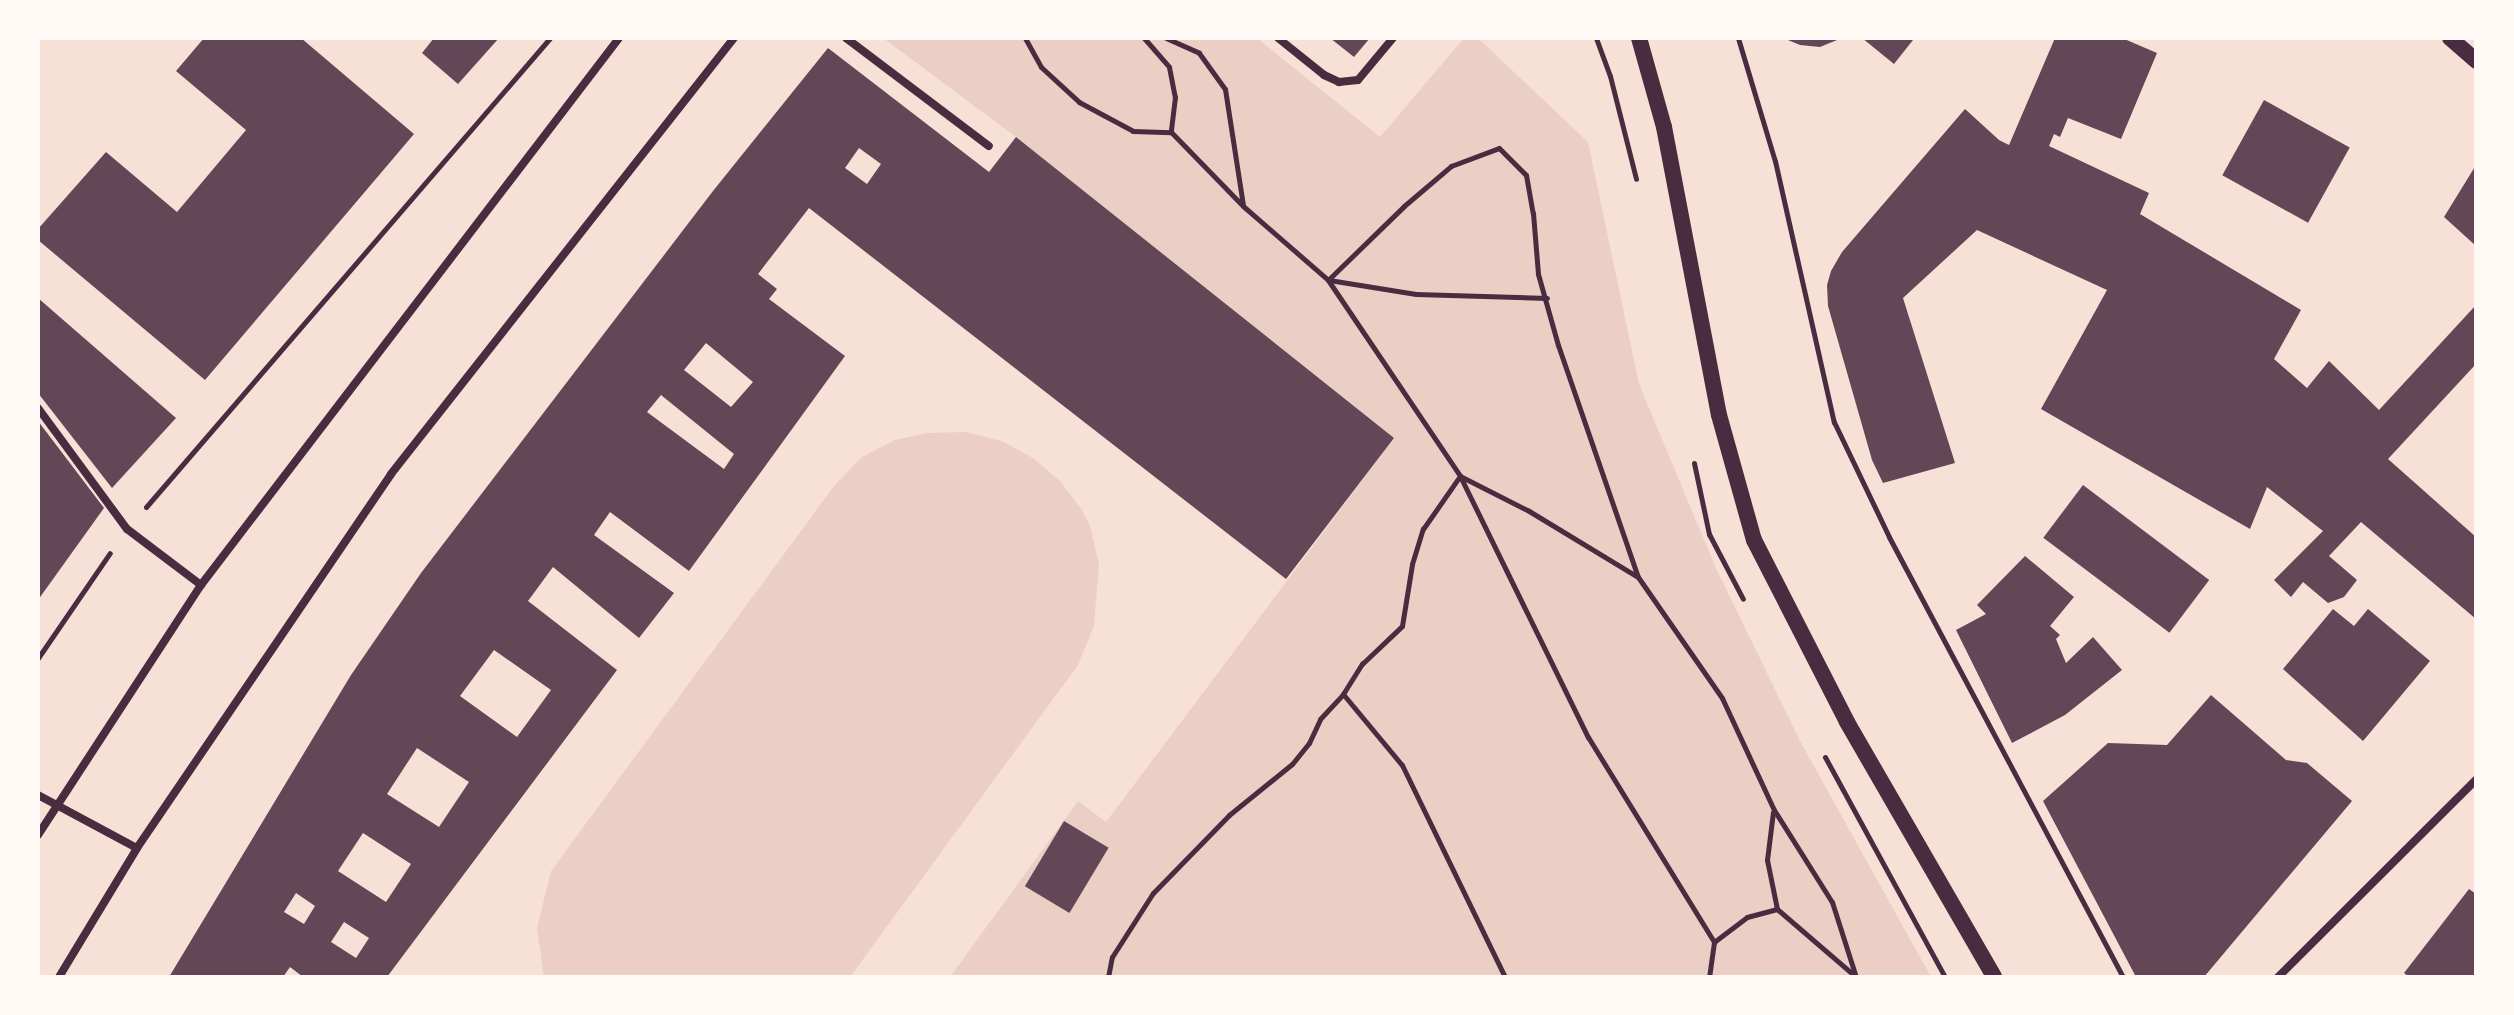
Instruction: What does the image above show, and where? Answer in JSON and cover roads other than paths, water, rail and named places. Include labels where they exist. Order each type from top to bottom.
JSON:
[{"type":"main road","points":[[1639,38],[1664,127],[1719,415],[1754,540],[1847,722],[1994,977]]},
{"type":"main road","points":[[2450,38],[2476,61]]},
{"type":"street","points":[[38,835],[201,585],[619,38]]},
{"type":"street","points":[[59,977],[137,848],[391,474],[734,38]]},
{"type":"street","points":[[846,38],[989,146]]},
{"type":"street","points":[[1278,38],[1324,75],[1339,82],[1358,80],[1393,38]]},
{"type":"street","points":[[38,408],[127,529],[201,585]]},
{"type":"street","points":[[2278,977],[2476,780]]},
{"type":"street","points":[[38,795],[137,848]]}]
